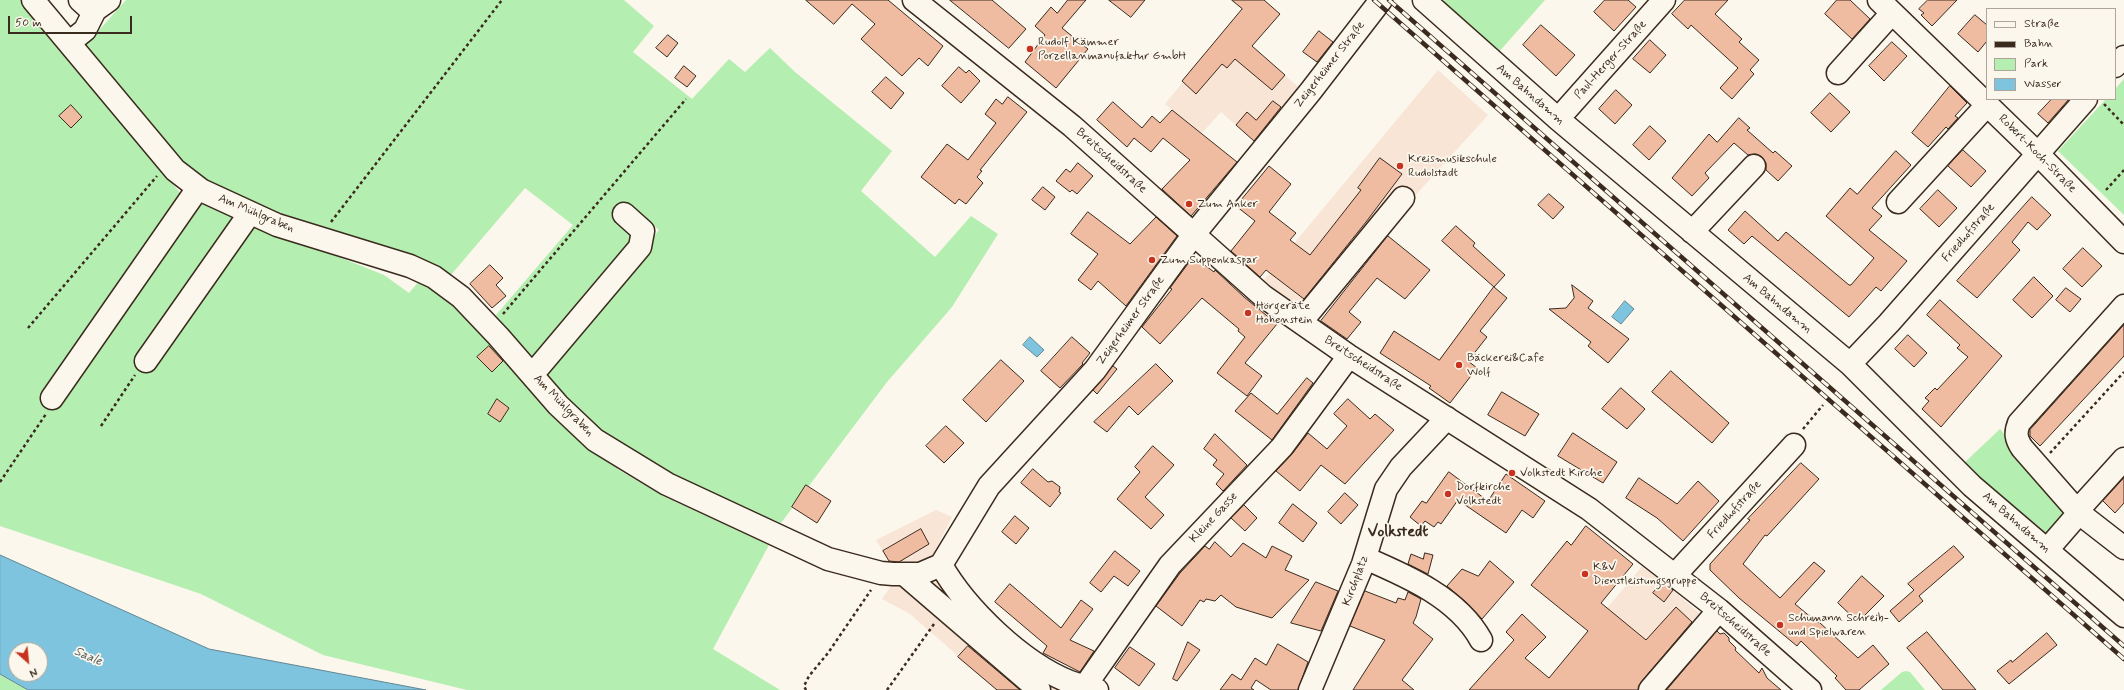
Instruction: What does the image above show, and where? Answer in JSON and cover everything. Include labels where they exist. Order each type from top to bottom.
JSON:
[{"type":"street","name":"Am Mühlgraben","points":[[33,0],[70,42],[176,170],[198,188],[277,225],[410,266],[434,277],[461,297],[491,328],[558,405],[595,440],[667,484],[828,560],[896,574],[920,574],[941,565]]},
{"type":"street","name":"Breitscheidstraße","points":[[914,0],[1072,126],[1263,296],[1349,356],[1589,509],[1719,610],[1810,690]]},
{"type":"street","name":"Zeigerheimer Straße","points":[[941,565],[989,486],[1095,370],[1194,234],[1310,92],[1381,0]]},
{"type":"street","name":"Am Bahndamm","points":[[1424,0],[1558,119],[1850,364],[1972,486],[2124,616]]},
{"type":"street","name":"Paul-Herger-Straße","points":[[1558,119],[1664,0]]},
{"type":"street","points":[[70,42],[85,30],[95,3]]},
{"type":"street","points":[[1838,73],[1890,6]]},
{"type":"street","name":"Robert-Koch-Straße","points":[[1890,6],[2124,242]]},
{"type":"street","points":[[2116,65],[2124,57]]},
{"type":"street","name":"Friedhofstraße","points":[[1850,364],[1889,324],[2085,100]]},
{"type":"street","points":[[1898,202],[1987,105]]},
{"type":"street","points":[[1692,232],[1754,166]]},
{"type":"street","points":[[52,398],[198,188]]},
{"type":"street","points":[[1301,322],[1402,198]]},
{"type":"street","points":[[146,360],[250,213]]},
{"type":"street","points":[[532,375],[640,247],[643,230],[624,214]]},
{"type":"street","points":[[2124,306],[2019,423],[2016,431],[2017,440],[2038,467],[2078,512],[2124,548]]},
{"type":"street","name":"Kleine Gasse","points":[[1077,688],[1170,565],[1282,447],[1349,356]]},
{"type":"street","name":"Kirchplatz","points":[[1310,690],[1365,558],[1386,489],[1402,467],[1447,418]]},
{"type":"street","name":"Friedhofstraße","points":[[1675,575],[1794,445]]},
{"type":"street","points":[[2047,550],[2124,459]]},
{"type":"street","points":[[1365,558],[1436,593],[1469,624],[1481,640]]},
{"type":"street","points":[[941,565],[974,622]]},
{"type":"street","points":[[896,574],[945,609],[990,628],[1017,660],[1039,690]]},
{"type":"street","points":[[1650,690],[1719,610]]},
{"type":"street","points":[[1017,660],[1077,688]]},
{"type":"path","points":[[318,238],[502,0]]},
{"type":"path","points":[[491,328],[686,99]]},
{"type":"path","points":[[2101,100],[2124,125]]},
{"type":"path","points":[[28,328],[169,162]]},
{"type":"path","points":[[2106,190],[2124,170]]},
{"type":"path","points":[[101,426],[146,360]]},
{"type":"path","points":[[2038,467],[2124,372]]},
{"type":"path","points":[[0,482],[55,402],[52,398]]},
{"type":"path","points":[[1805,426],[1823,406]]},
{"type":"path","points":[[806,690],[804,686],[809,676],[828,653],[872,589],[896,574]]},
{"type":"path","points":[[887,690],[945,609]]},
{"type":"shaded area","points":[[1228,27],[1302,90],[1257,144],[1221,112],[1202,133],[1165,104]]},
{"type":"shaded area","name":"Kreismusikschule Rudolstadt","points":[[1438,70],[1488,115],[1395,218],[1313,316],[1263,281]]},
{"type":"shaded area","points":[[936,510],[952,517],[933,555],[919,564],[894,569],[876,540]]},
{"type":"shaded area","points":[[1643,565],[1704,617],[1639,690],[1539,690]]},
{"type":"shaded area","points":[[936,578],[1060,690],[997,690],[910,614],[882,599],[896,579]]},
{"type":"green space","points":[[0,0],[24,0],[181,194],[384,275],[409,293],[421,279],[453,301],[510,365],[619,470],[665,497],[769,545],[713,649],[780,690],[467,690],[323,655],[201,594],[0,526]]},
{"type":"green space","points":[[126,0],[624,0],[654,26],[633,52],[692,99],[729,59],[745,72],[770,48],[795,72],[892,151],[861,191],[935,257],[971,216],[998,234],[952,307],[887,382],[781,523],[704,491],[640,461],[581,420],[539,378],[659,230],[630,204],[617,219],[640,241],[532,365],[496,315],[573,225],[525,188],[450,276],[251,206],[204,181],[167,146],[84,47]]},
{"type":"green space","points":[[1445,0],[1545,0],[1497,54],[1443,2]]},
{"type":"green space","points":[[2124,79],[2124,215],[2058,151],[2105,100],[2116,100],[2116,88]]},
{"type":"green space","points":[[2000,429],[2067,511],[2048,539],[1964,463]]},
{"type":"green space","points":[[1902,672],[1910,672],[1925,690],[1881,690]]},
{"type":"green space","points":[[0,674],[8,679],[8,682],[14,682],[28,690],[0,690]]},
{"type":"water","points":[[1625,301],[1634,309],[1621,324],[1612,317]]},
{"type":"water","points":[[1030,337],[1044,350],[1037,357],[1023,345]]},
{"type":"water","name":"Saale","points":[[0,555],[209,649],[426,690],[28,690],[14,682],[48,682],[48,642],[8,642],[8,679],[0,674]]},
{"type":"building","points":[[806,0],[888,0],[943,46],[928,66],[919,58],[902,76],[861,39],[875,24],[852,4],[834,24]]},
{"type":"building","points":[[950,0],[992,0],[1026,29],[1009,48]]},
{"type":"building","points":[[1068,0],[1086,0],[1062,28],[1088,49],[1056,88],[1025,62],[1045,35],[1035,26],[1051,7],[1057,13]]},
{"type":"building","points":[[1109,0],[1145,0],[1131,17]]},
{"type":"building","points":[[1232,0],[1264,0],[1280,14],[1252,46],[1285,75],[1272,90],[1235,59],[1227,68],[1222,64],[1196,94],[1182,81],[1242,9]]},
{"type":"building","points":[[1605,0],[1628,0],[1636,7],[1614,31],[1594,12]]},
{"type":"building","points":[[1685,0],[1728,0],[1715,14],[1742,39],[1739,42],[1759,60],[1750,70],[1754,74],[1732,99],[1720,88],[1738,68],[1691,25],[1688,29],[1672,14]]},
{"type":"building","points":[[1837,0],[1850,0],[1870,19],[1852,39],[1825,14]]},
{"type":"building","points":[[1928,0],[1957,0],[1932,26],[1921,15],[1924,13],[1919,9]]},
{"type":"building","points":[[1975,15],[1986,24],[1986,42],[1978,52],[1958,34]]},
{"type":"building","points":[[1541,25],[1575,55],[1556,76],[1523,45]]},
{"type":"building","points":[[1319,31],[1333,42],[1317,62],[1303,52]]},
{"type":"building","points":[[668,35],[678,43],[667,57],[656,48]]},
{"type":"building","points":[[1650,40],[1666,55],[1650,73],[1633,59]]},
{"type":"building","points":[[1892,42],[1907,56],[1884,81],[1869,66]]},
{"type":"building","points":[[684,66],[696,76],[687,87],[675,78]]},
{"type":"building","points":[[959,67],[966,73],[969,70],[980,81],[961,103],[942,86]]},
{"type":"building","points":[[886,77],[904,93],[891,109],[872,92]]},
{"type":"building","points":[[1950,86],[1967,103],[1955,116],[1958,118],[1948,129],[1946,127],[1928,147],[1912,133]]},
{"type":"building","points":[[1616,90],[1632,105],[1615,124],[1599,109]]},
{"type":"building","points":[[1830,93],[1850,112],[1831,132],[1811,113]]},
{"type":"building","points":[[1008,97],[1027,112],[980,170],[982,171],[977,177],[983,183],[966,204],[959,199],[955,204],[921,177],[947,144],[968,160],[996,123],[985,114],[996,99],[1002,104]]},
{"type":"building","points":[[2051,100],[2068,100],[2048,123],[2038,114]]},
{"type":"building","points":[[1273,101],[1281,107],[1254,141],[1236,125],[1247,112],[1256,120]]},
{"type":"building","points":[[1113,102],[1142,128],[1152,116],[1160,123],[1172,110],[1237,162],[1191,216],[1162,189],[1190,160],[1163,138],[1151,152],[1134,138],[1127,147],[1097,120]]},
{"type":"building","points":[[71,105],[82,117],[71,128],[59,116]]},
{"type":"building","points":[[1739,118],[1750,128],[1747,130],[1773,153],[1775,151],[1792,166],[1778,181],[1766,170],[1766,163],[1762,157],[1756,154],[1748,155],[1734,143],[1705,173],[1709,178],[1692,196],[1672,178],[1709,134],[1717,142]]},
{"type":"building","points":[[1650,126],[1666,141],[1649,160],[1633,145]]},
{"type":"building","points":[[1963,150],[1986,171],[1971,187],[1948,166]]},
{"type":"building","points":[[1896,151],[1911,165],[1872,208],[1882,216],[1869,230],[1907,261],[1881,291],[1876,287],[1849,317],[1752,236],[1744,244],[1728,230],[1745,211],[1778,241],[1786,232],[1849,285],[1851,285],[1874,258],[1826,216],[1850,188],[1857,194]]},
{"type":"building","points":[[1380,158],[1402,174],[1366,222],[1304,299],[1266,270],[1260,277],[1231,251],[1255,221],[1236,206],[1269,166],[1291,184],[1269,212],[1296,233],[1290,240],[1310,255],[1361,190],[1358,188]]},
{"type":"building","points":[[1078,163],[1093,176],[1077,194],[1072,190],[1070,192],[1056,181],[1066,169],[1070,172]]},
{"type":"building","points":[[1043,187],[1055,197],[1045,210],[1032,200]]},
{"type":"building","points":[[1938,190],[1957,208],[1939,227],[1920,209]]},
{"type":"building","points":[[1549,194],[1564,207],[1553,219],[1538,205]]},
{"type":"building","points":[[2032,197],[2051,215],[2037,230],[2028,222],[2012,242],[2020,250],[1977,298],[1957,281]]},
{"type":"building","points":[[1088,212],[1130,244],[1156,217],[1177,236],[1126,306],[1098,281],[1091,290],[1078,280],[1098,254],[1071,234]]},
{"type":"building","points":[[1456,226],[1475,243],[1473,246],[1505,275],[1494,287],[1442,241]]},
{"type":"building","points":[[1388,236],[1430,270],[1405,299],[1377,278],[1349,312],[1361,322],[1347,339],[1321,321]]},
{"type":"building","points":[[2083,248],[2102,266],[2082,287],[2063,269]]},
{"type":"building","points":[[1198,260],[1214,272],[1215,270],[1244,297],[1277,324],[1245,363],[1262,376],[1247,396],[1217,373],[1245,337],[1238,331],[1239,329],[1202,298],[1160,344],[1142,327],[1172,289],[1170,288],[1190,261]]},
{"type":"building","points":[[490,265],[503,278],[496,285],[506,296],[492,308],[470,284]]},
{"type":"building","points":[[2034,277],[2053,296],[2032,318],[2013,300]]},
{"type":"building","points":[[1572,285],[1593,301],[1588,308],[1629,339],[1608,363],[1588,346],[1591,342],[1549,309],[1566,308],[1574,298]]},
{"type":"building","points":[[1494,287],[1507,298],[1480,331],[1487,337],[1468,361],[1477,368],[1450,403],[1429,388],[1431,386],[1380,353],[1394,331],[1439,360]]},
{"type":"building","points":[[2066,288],[2081,299],[2070,312],[2056,300]]},
{"type":"building","points":[[1940,300],[2002,356],[1941,427],[1922,409],[1929,401],[1925,398],[1935,388],[1937,390],[1968,357],[1957,348],[1960,345],[1927,315]]},
{"type":"building","points":[[2124,325],[2124,356],[2040,446],[2030,436],[2030,430]]},
{"type":"building","points":[[1908,335],[1927,353],[1914,367],[1895,349]]},
{"type":"building","points":[[1072,337],[1090,353],[1082,363],[1083,364],[1060,388],[1041,371]]},
{"type":"building","points":[[489,346],[503,361],[492,372],[477,357]]},
{"type":"building","points":[[1001,360],[1024,381],[986,422],[963,400]]},
{"type":"building","points":[[1156,364],[1173,381],[1138,415],[1129,406],[1107,432],[1094,422]]},
{"type":"building","points":[[1113,366],[1117,369],[1097,394],[1093,390]]},
{"type":"building","points":[[1671,371],[1729,423],[1712,443],[1652,392]]},
{"type":"building","points":[[1307,378],[1313,383],[1272,440],[1235,411],[1251,393],[1277,414]]},
{"type":"building","points":[[1621,388],[1645,409],[1627,429],[1602,409]]},
{"type":"building","points":[[1502,392],[1539,414],[1525,436],[1488,415]]},
{"type":"building","points":[[497,399],[509,408],[500,422],[488,414]]},
{"type":"building","points":[[1348,399],[1370,419],[1375,414],[1394,430],[1345,484],[1321,465],[1300,491],[1276,471],[1292,454],[1308,433],[1327,449],[1347,426],[1334,414]]},
{"type":"building","points":[[946,426],[964,443],[944,463],[926,446]]},
{"type":"building","points":[[1573,433],[1617,462],[1603,483],[1558,456]]},
{"type":"building","points":[[1215,434],[1247,465],[1223,491],[1216,484],[1224,474],[1213,465],[1217,460],[1204,449]]},
{"type":"building","points":[[1153,446],[1174,465],[1145,497],[1164,515],[1151,529],[1117,499],[1140,472],[1135,467]]},
{"type":"building","points":[[1801,463],[1819,479],[1767,536],[1765,535],[1743,564],[1780,598],[1814,562],[1825,571],[1795,604],[1818,623],[1819,622],[1858,658],[1873,645],[1889,664],[1859,690],[1846,690],[1835,678],[1837,676],[1801,641],[1797,646],[1739,598],[1710,570],[1710,564],[1750,520],[1748,519]]},
{"type":"building","points":[[1033,469],[1048,482],[1052,481],[1060,487],[1059,492],[1061,493],[1050,507],[1021,483]]},
{"type":"building","points":[[1449,472],[1488,501],[1506,474],[1545,501],[1533,518],[1522,510],[1506,533],[1458,500],[1441,524],[1438,522],[1434,527],[1425,521],[1421,526],[1410,517],[1422,501],[1426,503]]},
{"type":"building","points":[[1639,478],[1677,504],[1698,481],[1719,501],[1683,541],[1657,518],[1626,498]]},
{"type":"building","points":[[2124,478],[2124,503],[2115,513],[2103,501]]},
{"type":"building","points":[[806,485],[831,501],[817,523],[792,507]]},
{"type":"building","points":[[1345,493],[1358,505],[1341,524],[1328,512]]},
{"type":"building","points":[[1293,504],[1317,523],[1303,542],[1279,523]]},
{"type":"building","points":[[1244,505],[1257,518],[1245,531],[1231,518]]},
{"type":"building","points":[[1015,516],[1029,528],[1016,544],[1002,532]]},
{"type":"building","points":[[1586,526],[1633,564],[1601,603],[1646,640],[1676,607],[1692,622],[1641,682],[1638,690],[1469,690],[1514,640],[1506,632],[1522,614],[1546,637],[1525,658],[1549,678],[1588,631],[1531,585],[1567,541],[1571,545]]},
{"type":"building","points":[[921,529],[929,544],[899,562],[889,561],[883,551]]},
{"type":"building","points":[[1215,542],[1231,557],[1243,543],[1266,558],[1272,546],[1292,556],[1285,570],[1309,580],[1272,618],[1236,607],[1221,595],[1215,601],[1206,599],[1204,602],[1200,600],[1182,626],[1156,606],[1180,573],[1205,546],[1209,549]]},
{"type":"building","points":[[1954,546],[1964,557],[1919,596],[1923,601],[1899,622],[1890,611],[1914,590],[1908,584]]},
{"type":"building","points":[[1115,551],[1140,571],[1128,586],[1114,576],[1101,592],[1090,583]]},
{"type":"building","points":[[1425,553],[1433,555],[1428,574],[1408,564],[1411,554],[1423,559]]},
{"type":"building","points":[[1490,561],[1514,582],[1482,619],[1467,603],[1447,586],[1462,569],[1478,576]]},
{"type":"building","points":[[1862,576],[1884,596],[1858,622],[1838,603]]},
{"type":"building","points":[[1316,582],[1338,591],[1321,631],[1291,623]]},
{"type":"building","points":[[1663,582],[1673,590],[1664,602],[1653,593]]},
{"type":"building","points":[[1010,584],[1061,628],[1081,600],[1093,609],[1070,640],[1094,651],[1080,672],[1043,653],[1047,646],[995,602]]},
{"type":"building","points":[[1365,591],[1396,603],[1398,598],[1405,600],[1408,592],[1421,599],[1413,623],[1433,639],[1402,680],[1414,690],[1353,690],[1385,640],[1350,626]]},
{"type":"building","points":[[1717,631],[1720,634],[1724,633],[1729,638],[1729,641],[1736,648],[1735,650],[1759,673],[1762,668],[1767,678],[1781,690],[1667,690]]},
{"type":"building","points":[[1927,632],[1976,690],[1943,690],[1907,648]]},
{"type":"building","points":[[2047,633],[2057,645],[2009,684],[1997,671],[2011,660],[2012,662]]},
{"type":"building","points":[[1188,642],[1200,650],[1177,681],[1173,679]]},
{"type":"building","points":[[1278,644],[1308,662],[1298,690],[1271,690],[1256,680],[1251,688],[1254,690],[1220,690],[1232,674],[1241,680],[1255,658],[1266,665]]},
{"type":"building","points":[[968,646],[1020,690],[997,690],[958,657]]},
{"type":"building","points":[[1130,647],[1155,664],[1139,686],[1115,668]]},
{"type":"railway","points":[[1374,0],[2124,659]]},
{"type":"railway","points":[[1389,0],[2124,646]]},
{"type":"place","name":"Rudolf Kämmer Porzellanmanufaktur GmbH","points":[[1030,49]]},
{"type":"place","name":"Kreismusikschule Rudolstadt","points":[[1400,166]]},
{"type":"place","name":"Zum Anker","points":[[1189,204]]},
{"type":"place","name":"Zum Suppenkaspar","points":[[1152,260]]},
{"type":"place","name":"Hörgeräte Hohenstein","points":[[1248,313]]},
{"type":"place","name":"Bäckerei&Cafe Wolf","points":[[1459,365]]},
{"type":"place","name":"Volkstedt Kirche","points":[[1512,473]]},
{"type":"place","name":"Dorfkirche Volkstedt","points":[[1448,494]]},
{"type":"place","name":"K&V Dienstleistungsgruppe","points":[[1585,574]]},
{"type":"place","name":"Schumann Schreib- und Spielwaren","points":[[1780,625]]},
{"type":"district","name":"Volkstedt","points":[[1398,533]]}]
